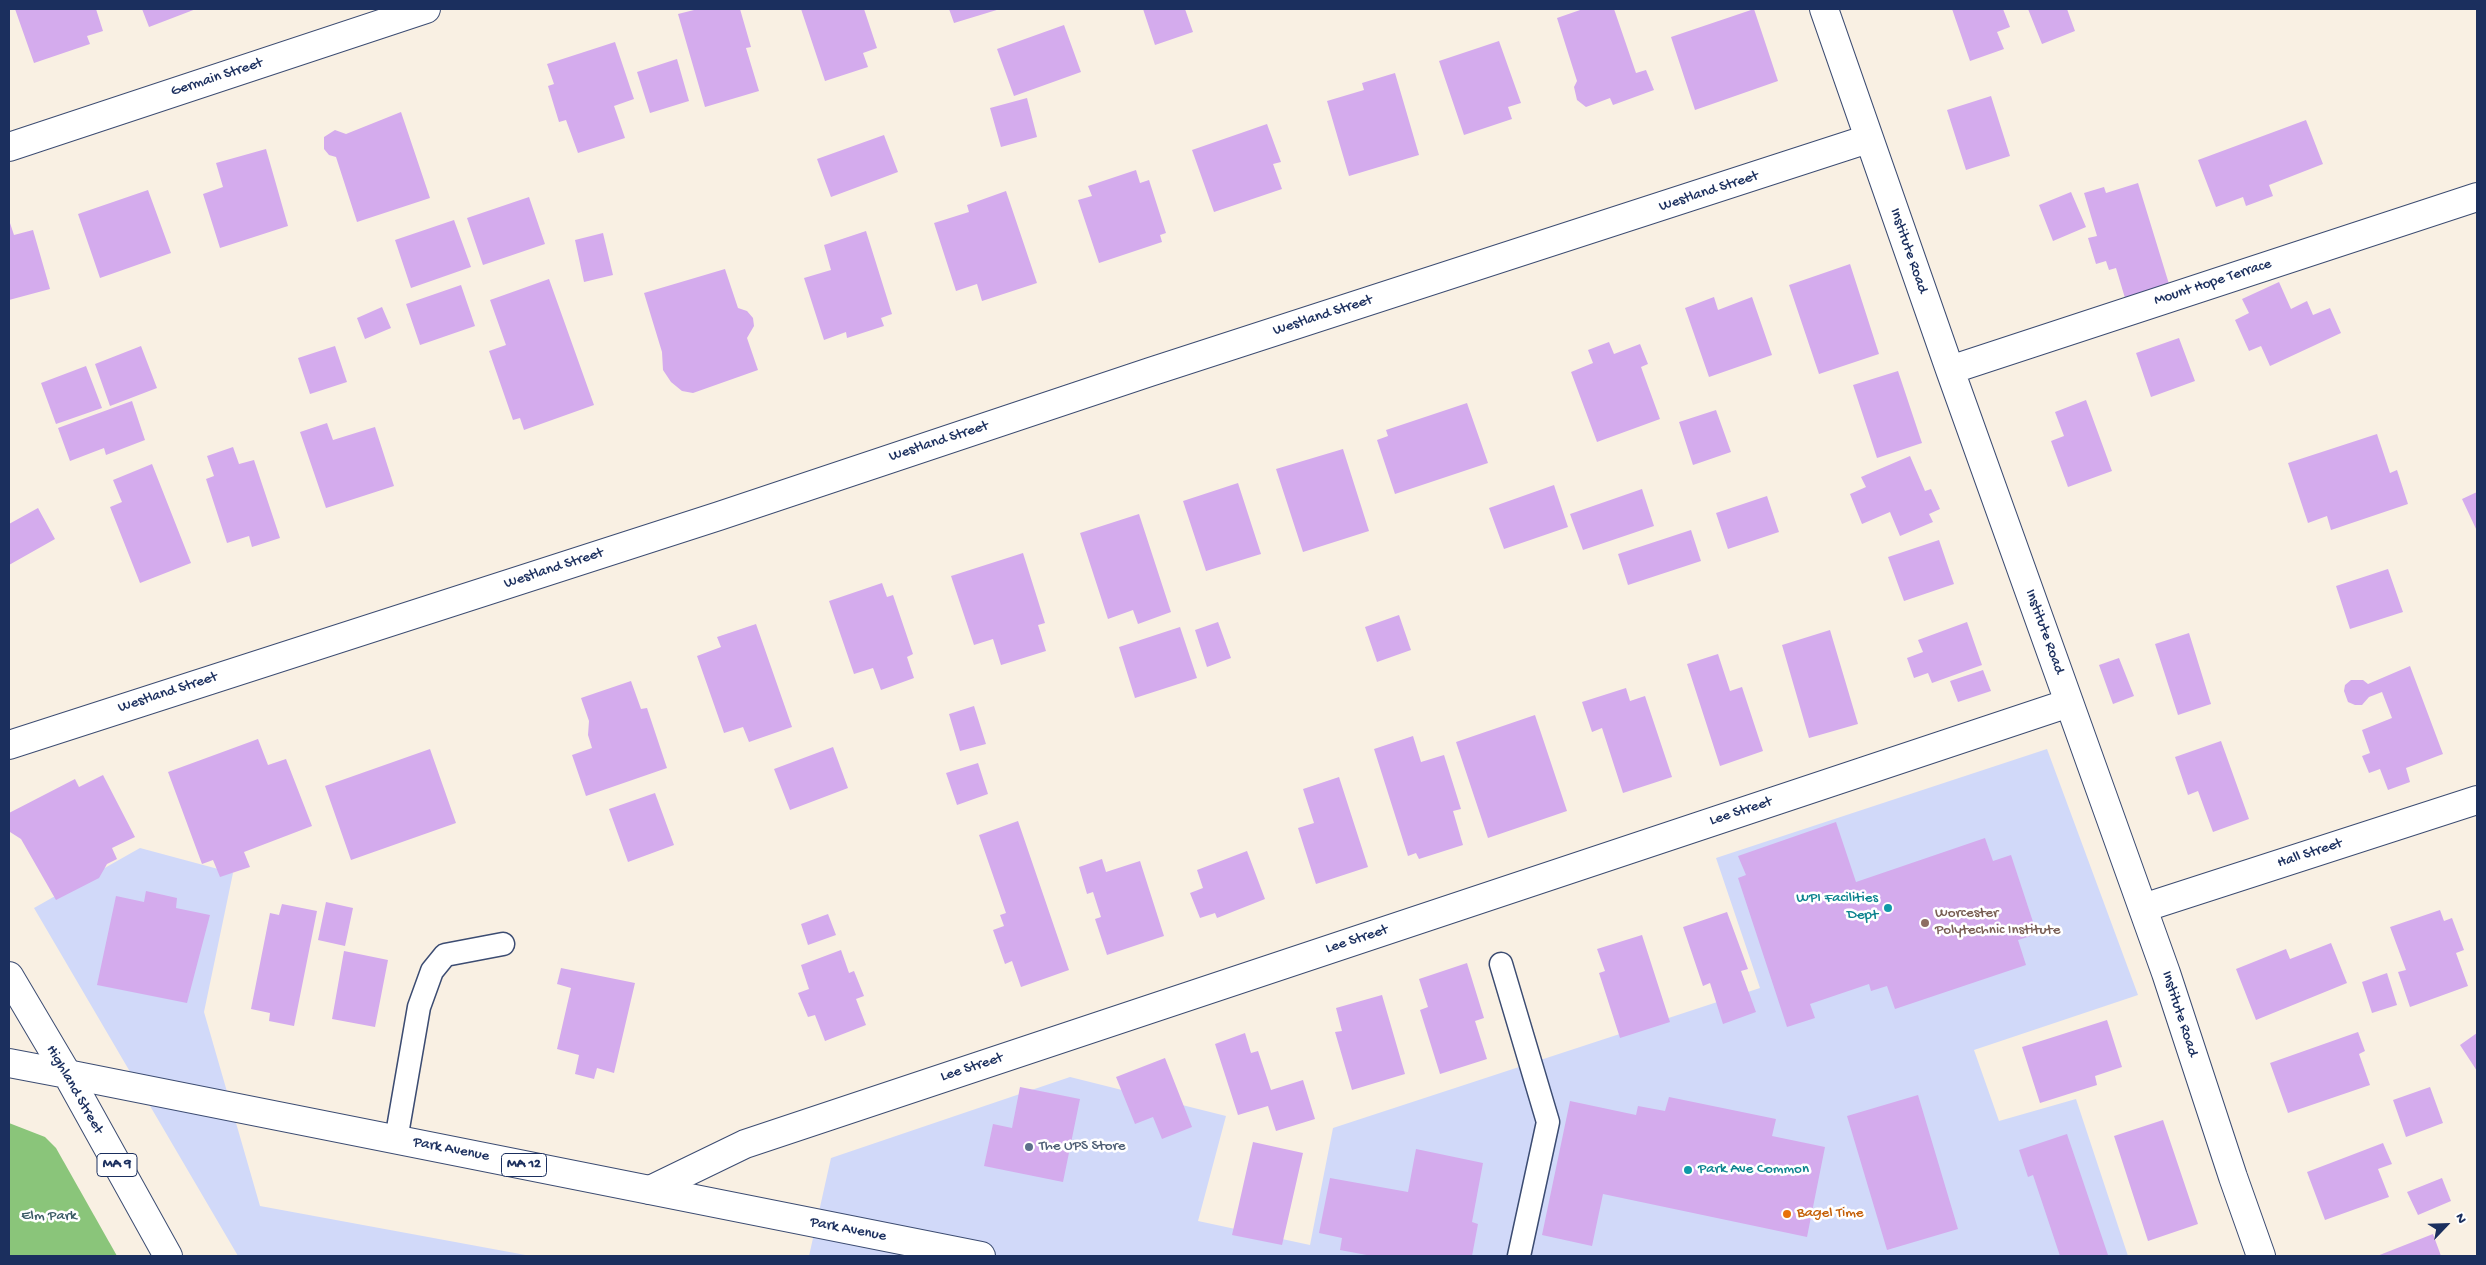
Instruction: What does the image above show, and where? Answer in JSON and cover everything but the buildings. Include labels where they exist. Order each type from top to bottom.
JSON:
[{"type":"main road","name":"Germain Street","points":[[9,147],[426,9]]},
{"type":"main road","name":"Institute Road","points":[[1824,9],[1868,139],[2143,908],[2261,1256]]},
{"type":"main road","name":"Westland Street","points":[[9,745],[709,519],[1150,372],[1868,139]]},
{"type":"main road","name":"Mount Hope Terrace","points":[[1950,370],[2477,197]]},
{"type":"main road","name":"Lee Street","points":[[650,1190],[754,1140],[2069,704]]},
{"type":"main road","name":"Hall Street","points":[[2143,908],[2476,805]]},
{"type":"main road","name":"Highland Street","points":[[9,976],[67,1074],[168,1256]]},
{"type":"main road","name":"Park Avenue","points":[[9,1062],[981,1256]]},
{"type":"lane","points":[[396,1140],[419,1007],[432,971],[445,955],[503,944]]},
{"type":"lane","points":[[1502,964],[1548,1122],[1519,1256]]},
{"type":"shaded area","points":[[2047,749],[2138,995],[1974,1050],[1999,1121],[2076,1099],[2128,1256],[809,1256],[831,1158],[1070,1077],[1226,1116],[1198,1221],[1310,1245],[1333,1128],[1760,988],[1716,858]]},
{"type":"shaded area","points":[[140,848],[233,873],[204,1012],[260,1206],[531,1256],[238,1256],[34,908]]},
{"type":"green space","name":"Elm Park","points":[[9,1123],[45,1137],[56,1148],[117,1256],[9,1256]]},
{"type":"place","name":"WPI Facilities Dept","points":[[1888,908]]},
{"type":"place","name":"Worcester Polytechnic Institute","points":[[1925,923]]},
{"type":"place","name":"The UPS Store","points":[[1029,1147]]},
{"type":"place","name":"Park Ave Common","points":[[1688,1170]]},
{"type":"place","name":"Bagel Time","points":[[1787,1214]]}]
